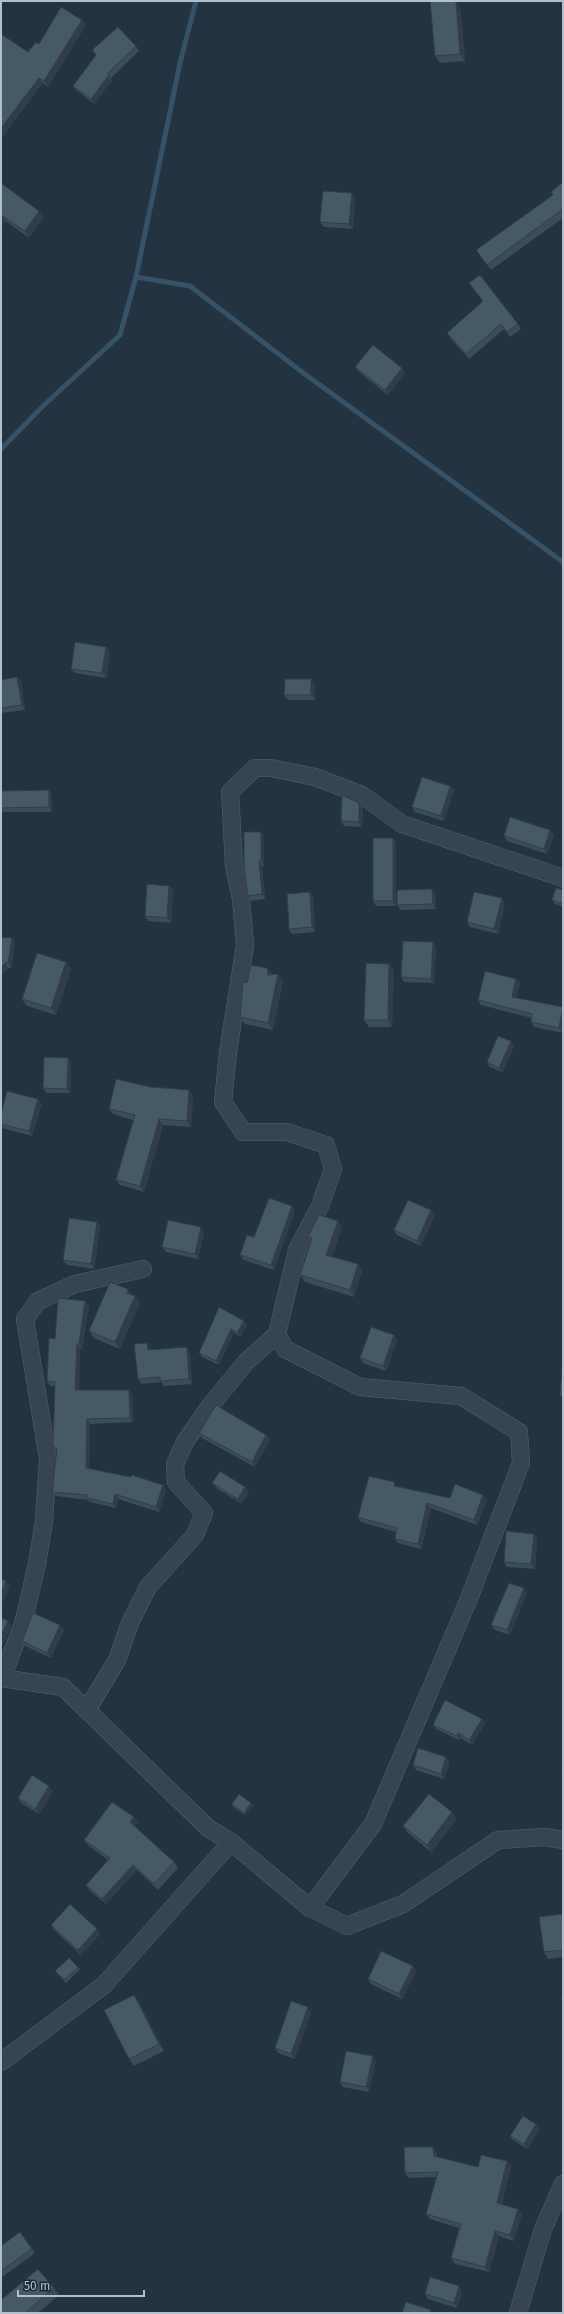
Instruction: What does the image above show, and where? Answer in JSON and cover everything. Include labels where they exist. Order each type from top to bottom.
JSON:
[{"type":"street","points":[[87,1710],[117,1660],[130,1623],[148,1587],[195,1535],[204,1513],[176,1482],[174,1464],[184,1442],[246,1362],[277,1334],[298,1250],[320,1206],[333,1169],[326,1145],[287,1132],[244,1132],[223,1102],[228,1052],[245,946],[241,899],[234,866],[230,792],[255,768],[271,768],[315,777],[362,795],[402,824],[563,878]]},
{"type":"street","points":[[143,1269],[76,1284],[38,1301],[25,1319],[48,1459],[44,1521],[37,1564],[23,1624],[2,1678],[64,1687],[208,1828],[231,1842],[310,1908],[347,1926],[403,1904],[498,1840],[545,1837],[563,1840]]},
{"type":"street","points":[[277,1334],[285,1349],[360,1387],[461,1396],[519,1432],[521,1463],[468,1601],[373,1824],[310,1908]]},
{"type":"street","points":[[1,2062],[104,1985],[231,1842]]},
{"type":"street","points":[[518,2313],[543,2229],[563,2184]]},
{"type":"building","points":[[430,1],[456,1],[460,54],[435,56]]},
{"type":"building","points":[[61,7],[82,20],[44,81],[39,78],[1,128],[1,34],[28,52],[36,42],[39,44]]},
{"type":"building","points":[[118,27],[136,46],[107,74],[109,75],[91,99],[73,86],[96,55],[92,50]]},
{"type":"building","points":[[563,182],[563,209],[487,265],[476,250],[553,195],[551,192]]},
{"type":"building","points":[[1,183],[39,211],[25,231],[1,215]]},
{"type":"building","points":[[323,191],[352,193],[349,224],[320,222]]},
{"type":"building","points":[[480,275],[518,324],[507,332],[501,324],[466,354],[447,333],[483,301],[469,283]]},
{"type":"building","points":[[373,345],[402,368],[385,390],[355,367]]},
{"type":"building","points":[[75,642],[106,647],[102,673],[71,669]]},
{"type":"building","points":[[17,677],[22,705],[1,708],[1,680]]},
{"type":"building","points":[[285,679],[311,679],[311,695],[284,695]]},
{"type":"building","points":[[422,777],[450,786],[441,816],[412,807]]},
{"type":"building","points":[[49,790],[49,807],[1,808],[1,791]]},
{"type":"building","points":[[342,795],[359,803],[359,822],[341,821]]},
{"type":"building","points":[[510,817],[550,830],[544,849],[504,836]]},
{"type":"building","points":[[244,832],[261,832],[261,861],[259,861],[262,894],[248,896],[244,867]]},
{"type":"building","points":[[373,838],[393,838],[393,901],[373,901]]},
{"type":"building","points":[[147,884],[169,886],[167,918],[145,916]]},
{"type":"building","points":[[556,888],[563,890],[563,904],[552,900]]},
{"type":"building","points":[[432,889],[433,904],[397,905],[397,890]]},
{"type":"building","points":[[310,892],[312,927],[289,929],[287,894]]},
{"type":"building","points":[[474,892],[502,898],[494,929],[467,922]]},
{"type":"building","points":[[1,937],[12,938],[8,963],[5,963],[1,967]]},
{"type":"building","points":[[403,941],[433,942],[431,979],[401,977]]},
{"type":"building","points":[[37,953],[66,962],[51,1008],[22,999]]},
{"type":"building","points":[[366,963],[389,964],[388,1020],[364,1020]]},
{"type":"building","points":[[251,965],[267,968],[268,975],[278,974],[268,1023],[240,1017],[243,982],[247,983]]},
{"type":"building","points":[[485,971],[516,979],[512,997],[563,1007],[559,1028],[531,1022],[532,1014],[478,1000]]},
{"type":"building","points":[[498,1036],[511,1041],[499,1068],[487,1062]]},
{"type":"building","points":[[44,1057],[68,1058],[67,1089],[43,1088]]},
{"type":"building","points":[[116,1079],[151,1087],[189,1090],[187,1121],[159,1119],[140,1186],[116,1180],[135,1115],[109,1109]]},
{"type":"building","points":[[7,1091],[38,1099],[29,1131],[1,1124],[1,1114]]},
{"type":"building","points":[[269,1198],[292,1206],[271,1265],[240,1255],[247,1235],[254,1237]]},
{"type":"building","points":[[408,1200],[431,1210],[417,1241],[394,1230]]},
{"type":"building","points":[[319,1215],[338,1221],[326,1255],[358,1264],[350,1290],[300,1275],[312,1238],[308,1236]]},
{"type":"building","points":[[69,1218],[97,1222],[91,1264],[63,1260]]},
{"type":"building","points":[[168,1220],[201,1227],[195,1254],[162,1247]]},
{"type":"building","points":[[110,1282],[128,1289],[127,1293],[135,1296],[115,1342],[89,1331]]},
{"type":"building","points":[[58,1298],[85,1301],[79,1344],[77,1344],[75,1390],[129,1390],[130,1418],[87,1419],[86,1468],[131,1477],[132,1475],[163,1485],[156,1507],[115,1494],[113,1504],[87,1498],[87,1495],[52,1492],[57,1448],[54,1448],[53,1445],[55,1382],[47,1381],[49,1338],[55,1339]]},
{"type":"building","points":[[219,1307],[244,1321],[237,1333],[231,1329],[216,1361],[199,1353]]},
{"type":"building","points":[[371,1327],[394,1335],[383,1366],[360,1358]]},
{"type":"building","points":[[147,1343],[148,1350],[187,1347],[189,1379],[160,1381],[160,1377],[138,1379],[134,1344]]},
{"type":"building","points":[[563,1369],[563,1397],[560,1396]]},
{"type":"building","points":[[216,1405],[266,1435],[252,1462],[199,1433]]},
{"type":"building","points":[[220,1471],[245,1487],[238,1499],[212,1483]]},
{"type":"building","points":[[369,1476],[395,1482],[394,1486],[450,1498],[455,1484],[483,1495],[474,1520],[427,1503],[418,1544],[395,1539],[397,1528],[358,1517]]},
{"type":"building","points":[[506,1531],[534,1534],[531,1564],[504,1562]]},
{"type":"building","points":[[1,1579],[6,1581],[1,1593]]},
{"type":"building","points":[[509,1583],[524,1588],[507,1630],[491,1625]]},
{"type":"building","points":[[33,1613],[60,1625],[47,1653],[22,1641]]},
{"type":"building","points":[[1,1618],[8,1621],[1,1636]]},
{"type":"building","points":[[445,1700],[482,1719],[469,1740],[458,1733],[457,1736],[433,1725]]},
{"type":"building","points":[[418,1748],[446,1757],[441,1774],[413,1765]]},
{"type":"building","points":[[32,1775],[49,1786],[35,1809],[18,1798]]},
{"type":"building","points":[[239,1794],[251,1803],[244,1813],[232,1804]]},
{"type":"building","points":[[429,1794],[452,1812],[427,1845],[403,1826]]},
{"type":"building","points":[[112,1802],[134,1817],[130,1822],[174,1862],[154,1884],[133,1865],[102,1899],[86,1885],[110,1858],[84,1840]]},
{"type":"building","points":[[70,1904],[97,1929],[78,1950],[51,1925]]},
{"type":"building","points":[[563,1914],[563,1950],[544,1952],[539,1917]]},
{"type":"building","points":[[381,1951],[413,1966],[399,1994],[368,1979]]},
{"type":"building","points":[[69,1958],[78,1967],[64,1980],[55,1971]]},
{"type":"building","points":[[134,1995],[159,2044],[129,2059],[104,2010]]},
{"type":"building","points":[[291,2001],[308,2007],[291,2054],[275,2048]]},
{"type":"building","points":[[346,2051],[373,2056],[366,2087],[340,2082]]},
{"type":"building","points":[[523,2116],[536,2124],[524,2144],[510,2136]]},
{"type":"building","points":[[404,2147],[433,2147],[434,2156],[478,2167],[481,2155],[507,2161],[497,2203],[518,2209],[510,2235],[495,2231],[485,2267],[451,2258],[461,2224],[426,2214],[438,2172],[405,2173]]},
{"type":"building","points":[[20,2232],[32,2249],[1,2271],[1,2246]]},
{"type":"building","points":[[38,2269],[54,2288],[25,2313],[1,2313],[1,2300]]},
{"type":"building","points":[[430,2277],[459,2286],[454,2303],[425,2294]]},
{"type":"building","points":[[406,2302],[431,2310],[430,2313],[402,2313]]},
{"type":"waterway","points":[[1,449],[43,406],[120,335],[136,277],[180,63],[196,1]]},
{"type":"waterway","points":[[136,277],[190,286],[302,372],[563,562]]}]
